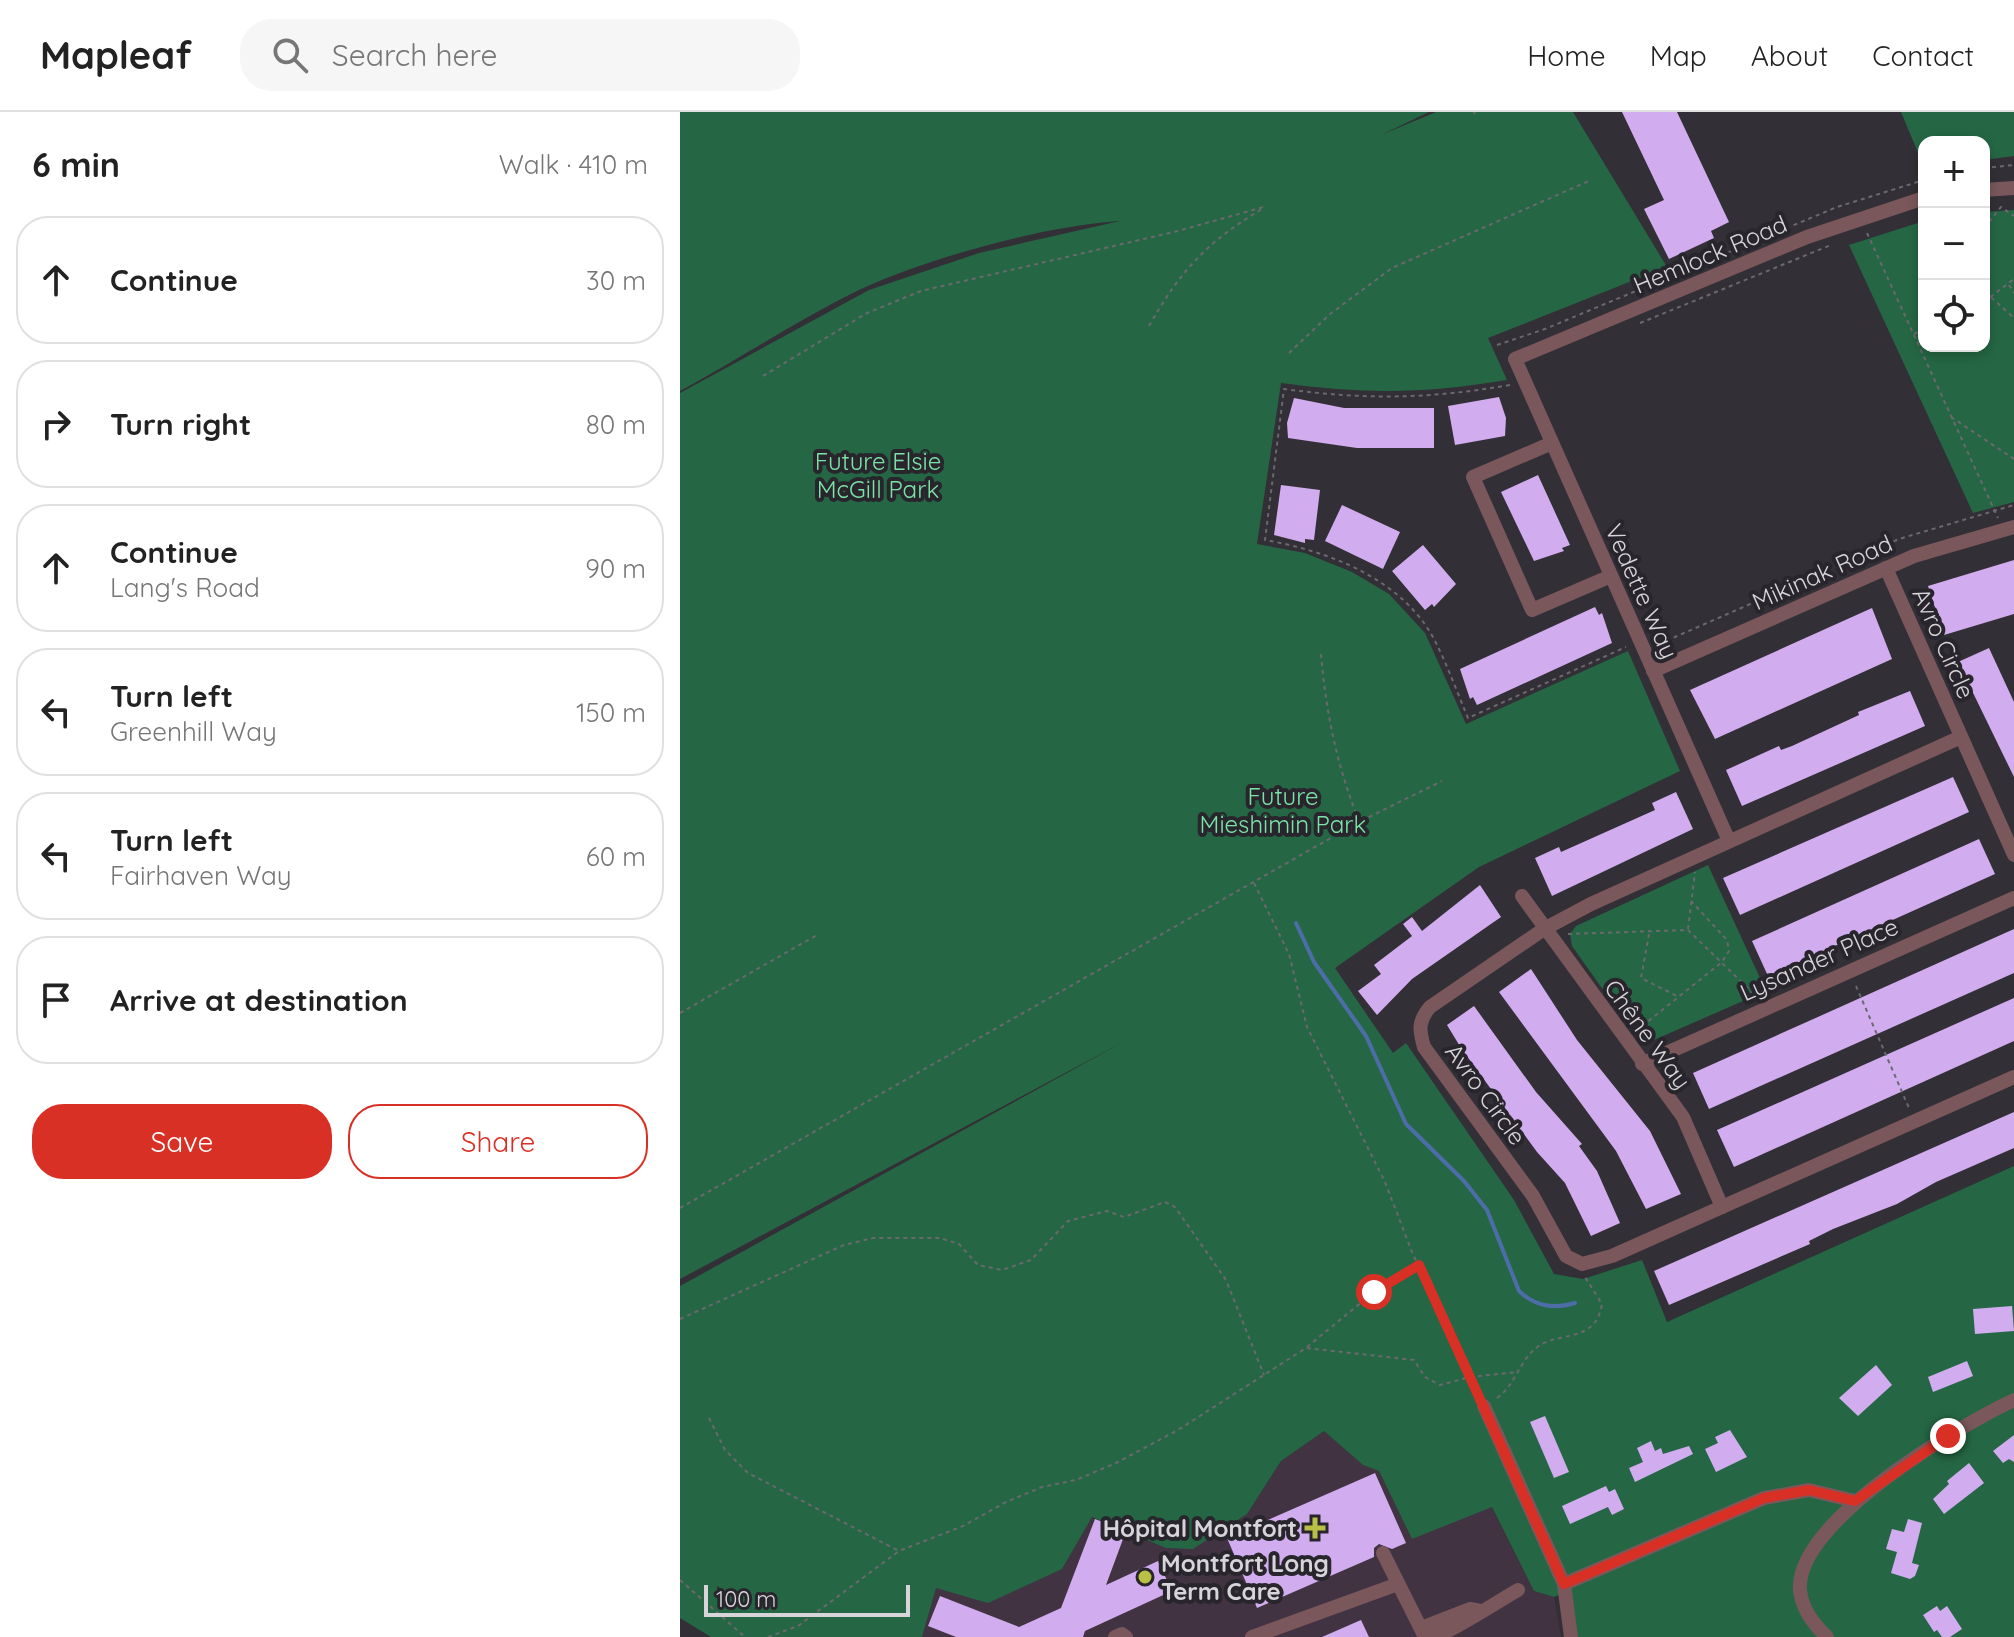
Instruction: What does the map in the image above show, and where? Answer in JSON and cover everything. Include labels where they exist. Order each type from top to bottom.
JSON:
[{"type":"street","points":[[1990,190],[2014,188]]},
{"type":"street","name":"Hemlock Road","points":[[1515,359],[1861,217],[1918,200]]},
{"type":"street","name":"Vedette Way","points":[[1515,359],[1729,841]]},
{"type":"street","points":[[1552,443],[1473,477],[1520,584],[1532,610],[1611,576]]},
{"type":"street","name":"Mikinak Road","points":[[1653,671],[1886,568],[1940,547],[2008,528]]},
{"type":"street","name":"Avro Circle","points":[[1886,568],[2014,855]]},
{"type":"street","name":"Avro Circle","points":[[1961,737],[1729,841],[1544,929],[1430,1007],[1421,1018],[1419,1032],[1424,1047],[1533,1196],[1566,1256],[1582,1264],[1612,1256],[2014,1077]]},
{"type":"street","name":"Chêne Way","points":[[1522,896],[1683,1117],[1722,1207]]},
{"type":"street","name":"Lysander Place","points":[[1642,1064],[2014,898]]},
{"type":"street","points":[[1827,1637],[1812,1622],[1800,1589],[1811,1552],[1855,1501],[1948,1436],[2014,1400]]},
{"type":"street","points":[[1483,1405],[1564,1584],[1571,1637]]},
{"type":"street","points":[[1564,1584],[1764,1498],[1809,1490],[1855,1501]]},
{"type":"street","points":[[1383,1553],[1423,1632],[1470,1609],[1481,1611]]},
{"type":"street","points":[[1252,1637],[1398,1584]]},
{"type":"street","points":[[1435,1637],[1471,1621],[1481,1611],[1518,1590]]},
{"type":"street","points":[[1115,1637],[1122,1634],[1126,1637]]},
{"type":"path","points":[[1990,167],[2014,165]]},
{"type":"path","points":[[1289,353],[1342,303],[1392,268],[1591,180]]},
{"type":"path","points":[[1497,345],[1557,324],[1837,207],[1918,182]]},
{"type":"path","points":[[763,376],[867,313],[921,291],[1178,231],[1267,206],[1202,251],[1171,286],[1149,326]]},
{"type":"path","points":[[1990,221],[2001,207],[2014,216]]},
{"type":"path","points":[[1861,217],[1994,510],[2008,528]]},
{"type":"path","points":[[1637,325],[1838,242]]},
{"type":"path","points":[[1992,298],[2014,279]]},
{"type":"path","points":[[2008,284],[2014,293]]},
{"type":"path","points":[[1990,294],[2013,317]]},
{"type":"path","points":[[2013,317],[2014,311]]},
{"type":"path","points":[[1912,334],[1918,332]]},
{"type":"path","points":[[1514,384],[1439,397],[1354,398],[1284,389],[1265,540],[1308,548],[1354,567],[1393,590],[1433,636],[1468,718],[1631,645]]},
{"type":"path","points":[[1950,416],[2014,459]]},
{"type":"path","points":[[1659,644],[1899,539],[2014,505]]},
{"type":"path","points":[[1321,654],[1326,711],[1341,775],[1359,822]]},
{"type":"path","points":[[680,1208],[1359,822],[1442,781]]},
{"type":"path","points":[[1688,930],[1695,868]]},
{"type":"path","points":[[1253,882],[1289,954],[1307,1027],[1385,1182],[1483,1405],[1507,1391],[1539,1346],[1576,1336],[1596,1320],[1602,1304],[1584,1276]]},
{"type":"path","points":[[1632,1034],[1722,962],[1729,951],[1727,940],[1691,901]]},
{"type":"path","points":[[1567,934],[1688,930],[1758,998]]},
{"type":"path","points":[[1650,932],[1641,978],[1678,997]]},
{"type":"path","points":[[680,1013],[817,935]]},
{"type":"path","points":[[1849,970],[1915,1120]]},
{"type":"path","points":[[680,1319],[844,1245],[873,1238],[940,1238],[959,1244],[978,1265],[1002,1270],[1031,1260],[1068,1221],[1107,1211],[1124,1217],[1165,1202],[1175,1207],[1226,1280],[1264,1376]]},
{"type":"path","points":[[768,1637],[798,1626],[899,1551],[963,1526],[1006,1502],[1076,1480],[1116,1463],[1178,1430],[1306,1348],[1374,1292],[1419,1265]]},
{"type":"path","points":[[1306,1348],[1414,1360],[1425,1377],[1440,1385],[1470,1377],[1518,1372]]},
{"type":"path","points":[[709,1418],[725,1450],[748,1473],[899,1551]]},
{"type":"path","points":[[680,1580],[745,1637]]},
{"type":"shaded area","name":"Hôpital Montfort","points":[[1324,1431],[1363,1465],[1379,1471],[1412,1539],[1491,1506],[1534,1591],[1554,1597],[1561,1637],[922,1637],[936,1587],[1062,1569],[1091,1517],[1166,1548],[1247,1514],[1281,1461]]},
{"type":"green space","points":[[680,112],[1429,112],[1381,135],[1436,112],[1573,112],[1667,267],[1488,338],[1507,380],[1394,391],[1281,383],[1257,544],[1305,553],[1352,572],[1389,594],[1425,633],[1466,724],[1628,651],[1680,771],[1479,867],[1335,968],[1393,1053],[1406,1043],[1514,1200],[1554,1274],[1583,1279],[1642,1260],[1667,1322],[2014,1166],[2014,1637],[1577,1637],[1570,1590],[1554,1597],[1534,1591],[1492,1507],[1412,1539],[1379,1471],[1363,1465],[1324,1431],[1281,1461],[1247,1514],[1193,1549],[1166,1548],[1092,1517],[1062,1569],[988,1603],[936,1588],[922,1637],[711,1637],[680,1618],[680,1286],[1125,1041],[680,1279],[680,393],[869,290],[979,253],[1120,221],[1023,236],[889,277],[815,313],[680,391]]},
{"type":"green space","points":[[1901,112],[2014,112],[2014,156],[1990,159],[1990,136],[1918,136],[1918,153]]},
{"type":"green space","points":[[2014,210],[2014,502],[1973,513],[1849,245],[1918,223],[1918,352],[1990,352],[1990,212]]},
{"type":"green space","points":[[1708,865],[1766,991],[1647,1043],[1638,1039],[1572,946],[1570,934],[1576,926]]},
{"type":"building","points":[[1622,112],[1677,112],[1729,222],[1711,231],[1714,238],[1669,259],[1644,209],[1664,200]]},
{"type":"building","points":[[1499,397],[1506,418],[1505,436],[1455,445],[1448,406]]},
{"type":"building","points":[[1294,398],[1344,408],[1434,408],[1434,448],[1357,448],[1288,438],[1287,423]]},
{"type":"building","points":[[1538,475],[1570,545],[1562,548],[1564,551],[1534,561],[1501,492]]},
{"type":"building","points":[[1281,485],[1320,490],[1314,540],[1305,539],[1305,543],[1274,535]]},
{"type":"building","points":[[1342,505],[1400,532],[1383,569],[1325,541]]},
{"type":"building","points":[[1423,545],[1456,584],[1434,607],[1432,604],[1425,610],[1392,571]]},
{"type":"building","points":[[2014,560],[2014,614],[1944,635],[1928,586]]},
{"type":"building","points":[[1595,607],[1599,615],[1602,613],[1612,643],[1477,705],[1473,697],[1470,699],[1460,669]]},
{"type":"building","points":[[1872,608],[1892,659],[1715,739],[1690,690]]},
{"type":"building","points":[[1989,648],[2014,702],[2014,777],[1958,662]]},
{"type":"building","points":[[1910,691],[1925,726],[1742,806],[1726,770],[1779,746],[1781,750],[1792,746],[1859,715],[1858,712]]},
{"type":"building","points":[[1953,777],[1969,812],[1740,915],[1723,878]]},
{"type":"building","points":[[1676,792],[1693,829],[1552,896],[1535,858],[1559,847],[1561,852],[1655,810],[1652,803]]},
{"type":"building","points":[[1979,839],[1995,874],[1768,976],[1752,941]]},
{"type":"building","points":[[1480,885],[1501,917],[1412,979],[1377,1015],[1358,991],[1381,974],[1374,965],[1412,936],[1403,924],[1412,917],[1422,931]]},
{"type":"building","points":[[2014,929],[2014,973],[1709,1109],[1693,1073]]},
{"type":"building","points":[[1531,969],[1577,1040],[1650,1131],[1681,1194],[1646,1209],[1616,1151],[1499,992]]},
{"type":"building","points":[[2014,998],[2014,1041],[1734,1167],[1717,1130]]},
{"type":"building","points":[[1474,1006],[1536,1092],[1582,1144],[1579,1146],[1597,1171],[1620,1223],[1591,1236],[1565,1183],[1537,1152],[1461,1048],[1447,1025]]},
{"type":"building","points":[[2014,1112],[2014,1148],[1936,1182],[1897,1204],[1833,1229],[1809,1241],[1810,1244],[1669,1305],[1654,1271]]},
{"type":"building","points":[[2012,1306],[2014,1331],[1975,1334],[1973,1309]]},
{"type":"building","points":[[1967,1361],[1973,1376],[1933,1392],[1928,1377]]},
{"type":"building","points":[[1876,1365],[1892,1385],[1858,1416],[1839,1398]]},
{"type":"building","points":[[1545,1416],[1569,1472],[1554,1478],[1530,1422]]},
{"type":"building","points":[[1730,1430],[1747,1457],[1716,1472],[1705,1449],[1718,1443],[1715,1437]]},
{"type":"building","points":[[2014,1435],[2014,1462],[2009,1459],[2003,1463],[1993,1451]]},
{"type":"building","points":[[1651,1441],[1655,1451],[1661,1448],[1663,1454],[1689,1446],[1693,1454],[1635,1482],[1629,1468],[1643,1462],[1637,1448]]},
{"type":"building","points":[[1969,1463],[1984,1483],[1944,1514],[1933,1499],[1949,1484],[1947,1481]]},
{"type":"building","points":[[1375,1473],[1406,1543],[1392,1549],[1379,1544],[1374,1548],[1374,1557],[1257,1608],[1227,1538]]},
{"type":"building","points":[[1606,1486],[1609,1492],[1615,1489],[1624,1509],[1612,1515],[1608,1507],[1570,1524],[1562,1506]]},
{"type":"building","name":"Montfort Long Term Care","points":[[1095,1519],[1126,1531],[1106,1585],[1158,1561],[1172,1591],[1085,1631],[1083,1637],[956,1637],[928,1626],[940,1596],[1019,1627],[1061,1608]]},
{"type":"building","points":[[1908,1519],[1922,1523],[1912,1563],[1919,1565],[1915,1576],[1910,1579],[1891,1573],[1897,1552],[1886,1549],[1892,1529],[1904,1532]]},
{"type":"building","points":[[1937,1606],[1940,1611],[1947,1606],[1962,1629],[1950,1637],[1942,1637],[1937,1630],[1934,1632],[1923,1615]]},
{"type":"building","points":[[1361,1620],[1369,1637],[1322,1637]]},
{"type":"waterway","points":[[1296,923],[1314,962],[1366,1036],[1406,1124],[1464,1181],[1487,1210],[1519,1291],[1546,1305],[1575,1303]]},
{"type":"place","name":"Hôpital Montfort","points":[[1315,1528]]},
{"type":"place","name":"Montfort Long Term Care","points":[[1145,1577]]},
{"type":"route","points":[[1374,1292],[1419,1265],[1564,1584],[1764,1498],[1809,1490],[1855,1501],[1948,1436]]},
{"type":"park label","name":"Future Elsie McGill Park","points":[[878,475]]},
{"type":"park label","name":"Future Mieshimin Park","points":[[1283,810]]}]
